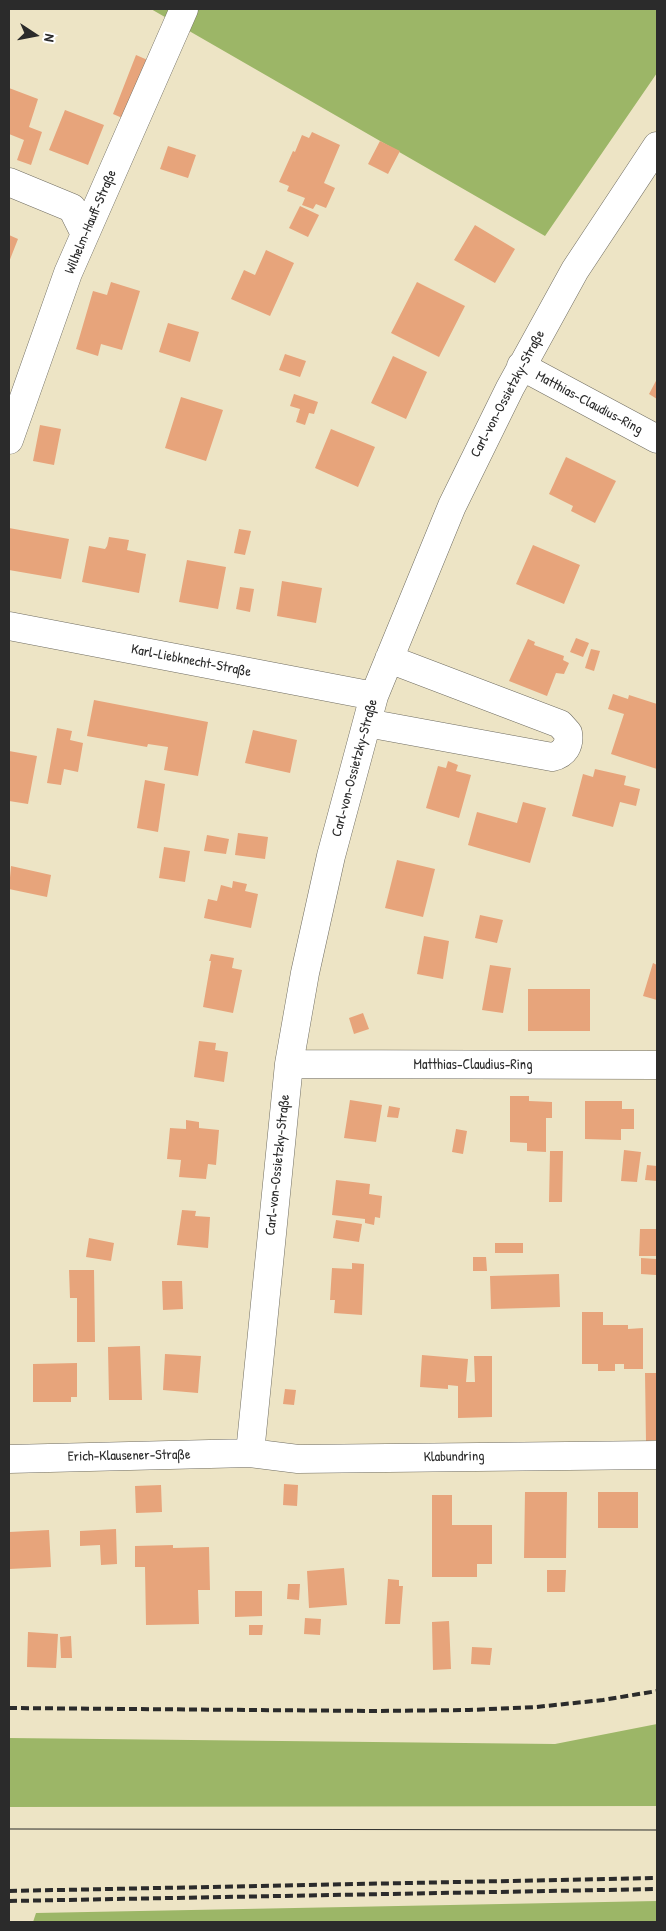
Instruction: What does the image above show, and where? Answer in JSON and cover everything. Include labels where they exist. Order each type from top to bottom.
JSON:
[{"type":"street","name":"Wilhelm-Hauff-Straße","points":[[9,440],[68,273],[184,9]]},
{"type":"street","name":"Carl-von-Ossietzky-Straße","points":[[250,1454],[289,1064],[305,973],[331,856],[374,696],[456,498],[521,366],[575,270],[657,146]]},
{"type":"street","points":[[9,182],[72,208],[85,234]]},
{"type":"street","name":"Matthias-Claudius-Ring","points":[[521,366],[657,439]]},
{"type":"street","name":"Karl-Liebknecht-Straße","points":[[9,626],[374,696]]},
{"type":"street","points":[[367,723],[552,757],[560,755],[568,746],[568,733],[560,724],[389,659]]},
{"type":"street","name":"Matthias-Claudius-Ring","points":[[289,1064],[657,1065]]},
{"type":"street","name":"Klabundring","points":[[250,1454],[298,1459],[657,1455]]},
{"type":"street","name":"Erich-Klausener-Straße","points":[[9,1459],[250,1454]]},
{"type":"green space","points":[[151,9],[657,9],[657,73],[545,236]]},
{"type":"green space","points":[[657,1724],[657,1806],[9,1807],[9,1738],[555,1744]]},
{"type":"green space","points":[[657,1901],[657,1922],[33,1922],[36,1913]]},
{"type":"building","points":[[136,55],[150,61],[127,120],[113,114]]},
{"type":"building","points":[[9,88],[38,99],[29,127],[42,132],[31,165],[17,160],[24,140],[9,134]]},
{"type":"building","points":[[65,110],[104,125],[88,165],[49,150]]},
{"type":"building","points":[[312,132],[340,145],[324,183],[335,188],[326,208],[316,204],[313,209],[302,205],[305,198],[287,191],[289,186],[279,182],[302,135],[309,138]]},
{"type":"building","points":[[380,141],[400,151],[388,174],[368,164]]},
{"type":"building","points":[[168,146],[196,155],[188,178],[160,169]]},
{"type":"building","points":[[300,206],[319,215],[308,237],[289,228]]},
{"type":"building","points":[[475,225],[515,249],[495,283],[454,260]]},
{"type":"building","points":[[9,235],[18,239],[9,262]]},
{"type":"building","points":[[266,250],[294,263],[270,316],[231,299],[244,270],[255,275]]},
{"type":"building","points":[[111,282],[140,291],[122,350],[101,344],[98,356],[76,349],[93,291],[107,295]]},
{"type":"building","points":[[417,282],[465,306],[439,357],[391,333]]},
{"type":"building","points":[[168,323],[199,332],[190,362],[159,352]]},
{"type":"building","points":[[285,354],[306,361],[300,377],[279,370]]},
{"type":"building","points":[[393,356],[427,372],[406,419],[371,403]]},
{"type":"building","points":[[657,379],[657,399],[649,394]]},
{"type":"building","points":[[294,394],[318,402],[314,414],[309,413],[305,425],[296,422],[300,409],[290,406]]},
{"type":"building","points":[[181,397],[223,410],[206,461],[165,448]]},
{"type":"building","points":[[40,425],[61,429],[54,465],[33,461]]},
{"type":"building","points":[[331,429],[375,447],[358,487],[315,468]]},
{"type":"building","points":[[566,457],[616,481],[595,523],[571,511],[573,506],[549,494]]},
{"type":"building","points":[[9,528],[69,539],[61,579],[9,570]]},
{"type":"building","points":[[239,529],[251,531],[245,555],[234,553]]},
{"type":"building","points":[[109,537],[129,540],[127,550],[146,554],[139,593],[82,582],[89,546],[105,549]]},
{"type":"building","points":[[533,545],[580,565],[564,604],[516,584]]},
{"type":"building","points":[[187,560],[226,567],[218,609],[179,602]]},
{"type":"building","points":[[282,581],[322,588],[316,623],[277,616]]},
{"type":"building","points":[[240,587],[254,589],[250,612],[236,609]]},
{"type":"building","points":[[576,638],[589,643],[583,657],[570,652]]},
{"type":"building","points":[[528,639],[535,642],[534,645],[564,656],[563,660],[569,663],[564,674],[556,673],[547,696],[509,681]]},
{"type":"building","points":[[591,649],[600,651],[594,671],[585,668]]},
{"type":"building","points":[[613,694],[628,699],[629,695],[657,704],[657,769],[611,754],[624,714],[608,709]]},
{"type":"building","points":[[94,700],[208,722],[198,776],[164,770],[168,747],[148,744],[147,747],[87,736]]},
{"type":"building","points":[[57,728],[72,731],[70,740],[83,743],[78,772],[64,769],[61,785],[47,783]]},
{"type":"building","points":[[253,730],[297,740],[290,773],[245,763]]},
{"type":"building","points":[[9,751],[37,756],[28,804],[9,801]]},
{"type":"building","points":[[448,761],[458,765],[456,771],[471,775],[459,818],[426,808],[438,766],[446,768]]},
{"type":"building","points":[[595,769],[626,776],[624,785],[640,789],[636,806],[620,802],[613,827],[572,816],[583,774],[593,777]]},
{"type":"building","points":[[145,780],[165,784],[158,832],[137,828]]},
{"type":"building","points":[[523,802],[546,808],[530,863],[468,845],[477,812],[517,823]]},
{"type":"building","points":[[238,833],[268,837],[265,859],[235,855]]},
{"type":"building","points":[[207,835],[229,839],[226,854],[204,851]]},
{"type":"building","points":[[164,847],[190,851],[185,882],[159,878]]},
{"type":"building","points":[[397,860],[435,869],[423,917],[385,908]]},
{"type":"building","points":[[11,866],[51,875],[47,897],[9,889]]},
{"type":"building","points":[[233,881],[247,884],[245,891],[258,894],[251,928],[204,918],[208,899],[217,901],[221,885],[232,888]]},
{"type":"building","points":[[480,915],[503,920],[497,943],[475,938]]},
{"type":"building","points":[[424,936],[449,941],[443,979],[417,974]]},
{"type":"building","points":[[211,954],[234,958],[232,968],[242,970],[233,1013],[203,1007]]},
{"type":"building","points":[[653,963],[657,965],[657,1000],[643,996]]},
{"type":"building","points":[[490,965],[511,968],[503,1013],[482,1010]]},
{"type":"building","points":[[528,989],[590,989],[590,1031],[528,1031]]},
{"type":"building","points":[[363,1013],[369,1029],[354,1034],[349,1018]]},
{"type":"building","points":[[199,1041],[216,1043],[215,1050],[228,1052],[224,1082],[194,1077]]},
{"type":"building","points":[[510,1096],[529,1096],[529,1101],[552,1102],[552,1118],[546,1118],[546,1152],[527,1151],[527,1143],[510,1142]]},
{"type":"building","points":[[350,1100],[382,1105],[376,1142],[344,1138]]},
{"type":"building","points":[[585,1101],[622,1101],[622,1109],[634,1109],[634,1129],[621,1129],[621,1140],[585,1139]]},
{"type":"building","points":[[389,1106],[400,1108],[398,1118],[387,1117]]},
{"type":"building","points":[[186,1120],[199,1122],[199,1128],[219,1130],[216,1165],[208,1164],[206,1179],[179,1177],[181,1160],[167,1159],[170,1128],[186,1129]]},
{"type":"building","points":[[456,1129],[467,1131],[463,1154],[452,1152]]},
{"type":"building","points":[[624,1150],[641,1152],[637,1182],[621,1181]]},
{"type":"building","points":[[550,1151],[563,1151],[562,1202],[549,1202]]},
{"type":"building","points":[[647,1165],[657,1166],[657,1181],[645,1180]]},
{"type":"building","points":[[336,1180],[370,1184],[369,1194],[382,1196],[380,1218],[375,1217],[374,1225],[365,1223],[365,1219],[332,1215]]},
{"type":"building","points":[[182,1210],[196,1211],[195,1216],[210,1217],[208,1248],[177,1245]]},
{"type":"building","points":[[336,1220],[362,1224],[359,1242],[333,1238]]},
{"type":"building","points":[[640,1229],[657,1229],[657,1256],[639,1256]]},
{"type":"building","points":[[89,1238],[114,1243],[111,1261],[86,1257]]},
{"type":"building","points":[[495,1243],[523,1243],[523,1253],[495,1253]]},
{"type":"building","points":[[473,1257],[486,1257],[487,1271],[473,1271]]},
{"type":"building","points":[[641,1258],[656,1259],[656,1275],[641,1274]]},
{"type":"building","points":[[352,1263],[364,1264],[362,1315],[334,1313],[335,1300],[330,1300],[332,1268],[352,1269]]},
{"type":"building","points":[[69,1270],[94,1270],[95,1342],[77,1342],[77,1298],[70,1298]]},
{"type":"building","points":[[559,1274],[560,1307],[491,1309],[490,1276]]},
{"type":"building","points":[[162,1281],[182,1281],[183,1309],[163,1310]]},
{"type":"building","points":[[582,1312],[603,1312],[603,1325],[628,1325],[628,1329],[643,1328],[643,1369],[624,1369],[624,1364],[615,1364],[615,1371],[598,1371],[598,1364],[582,1364]]},
{"type":"building","points":[[140,1346],[142,1400],[109,1400],[108,1347]]},
{"type":"building","points":[[165,1354],[201,1356],[198,1393],[163,1390]]},
{"type":"building","points":[[422,1355],[468,1359],[466,1382],[475,1382],[474,1356],[492,1356],[492,1417],[458,1418],[458,1386],[448,1385],[448,1389],[420,1387]]},
{"type":"building","points":[[77,1363],[77,1397],[71,1397],[71,1402],[33,1402],[33,1364]]},
{"type":"building","points":[[645,1373],[657,1373],[657,1440],[646,1441]]},
{"type":"building","points":[[285,1389],[296,1390],[294,1405],[283,1404]]},
{"type":"building","points":[[284,1484],[298,1485],[297,1506],[283,1505]]},
{"type":"building","points":[[161,1485],[162,1512],[136,1513],[135,1486]]},
{"type":"building","points":[[525,1492],[567,1492],[566,1558],[524,1558]]},
{"type":"building","points":[[598,1492],[638,1492],[638,1528],[598,1528]]},
{"type":"building","points":[[432,1495],[452,1495],[452,1525],[492,1525],[492,1564],[477,1564],[477,1577],[432,1577]]},
{"type":"building","points":[[116,1529],[117,1564],[101,1565],[100,1545],[80,1546],[80,1531]]},
{"type":"building","points":[[49,1530],[51,1567],[9,1569],[9,1532]]},
{"type":"building","points":[[173,1545],[173,1548],[209,1547],[210,1590],[198,1590],[199,1624],[146,1625],[145,1567],[135,1567],[135,1546]]},
{"type":"building","points":[[344,1568],[347,1605],[309,1608],[307,1571]]},
{"type":"building","points":[[547,1570],[566,1570],[565,1592],[547,1592]]},
{"type":"building","points":[[388,1579],[399,1580],[399,1586],[403,1586],[400,1624],[385,1624]]},
{"type":"building","points":[[288,1584],[300,1584],[299,1600],[287,1599]]},
{"type":"building","points":[[235,1591],[262,1591],[262,1616],[235,1617]]},
{"type":"building","points":[[305,1618],[321,1619],[320,1635],[304,1634]]},
{"type":"building","points":[[449,1621],[451,1669],[433,1670],[432,1622]]},
{"type":"building","points":[[249,1625],[263,1625],[262,1635],[249,1635]]},
{"type":"building","points":[[28,1632],[58,1634],[56,1668],[27,1667]]},
{"type":"building","points":[[71,1636],[72,1658],[61,1658],[60,1637]]},
{"type":"building","points":[[472,1647],[492,1648],[490,1665],[471,1664]]},
{"type":"tram line","points":[[9,1829],[657,1830]]},
{"type":"railway","points":[[9,1708],[469,1710],[536,1707],[603,1700],[657,1691]]},
{"type":"railway","points":[[9,1891],[657,1878]]},
{"type":"railway","points":[[9,1901],[657,1889]]}]
